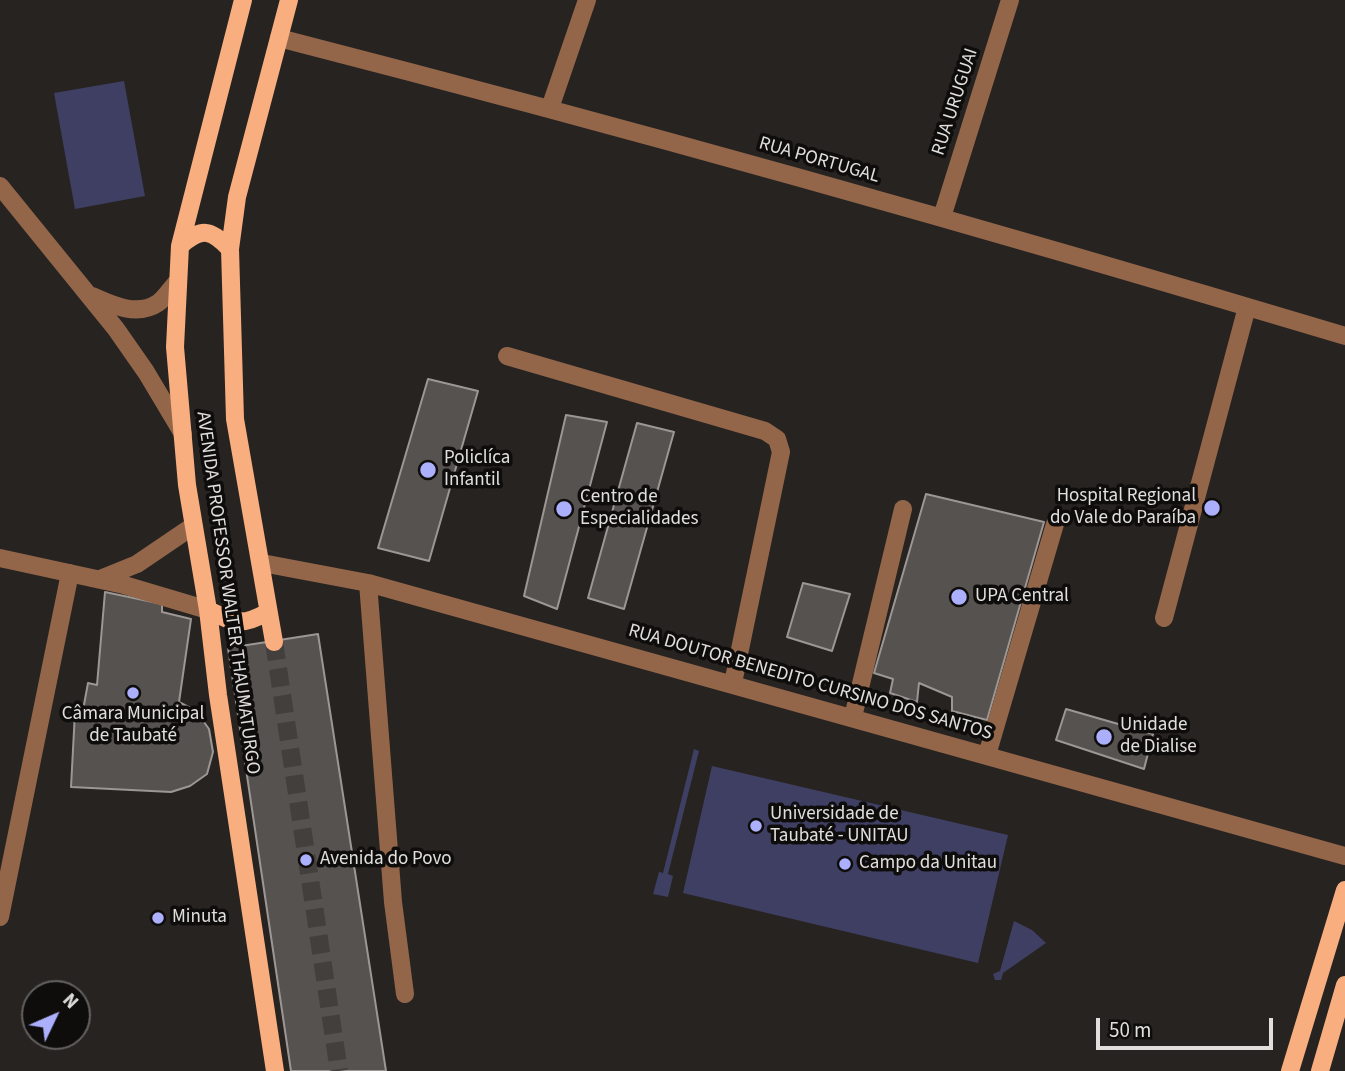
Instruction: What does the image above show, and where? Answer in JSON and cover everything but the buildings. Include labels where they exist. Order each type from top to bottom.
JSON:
[{"type":"main road","name":"AVENIDA PROFESSOR WALTER THAUMATURGO","points":[[243,0],[180,246],[175,347],[193,526],[208,610],[218,695],[275,1071]]},
{"type":"main road","name":"AVENIDA PROFESSOR WALTER THAUMATURGO","points":[[274,642],[235,419],[230,249],[237,197],[289,0]]},
{"type":"main road","points":[[180,246],[192,235],[208,232],[220,238],[230,249]]},
{"type":"main road","points":[[208,610],[236,623],[245,623],[268,612]]},
{"type":"main road","points":[[1290,1071],[1345,890]]},
{"type":"main road","points":[[1320,1071],[1345,985]]},
{"type":"street","points":[[550,108],[587,0]]},
{"type":"street","name":"RUA URUGUAI","points":[[942,217],[1010,0]]},
{"type":"street","name":"RUA PORTUGAL","points":[[279,38],[550,108],[942,217],[1345,336]]},
{"type":"street","points":[[0,186],[88,294],[146,372],[183,434]]},
{"type":"street","points":[[88,294],[115,306],[138,310],[158,303],[177,282]]},
{"type":"street","points":[[1164,618],[1247,307]]},
{"type":"street","points":[[507,356],[765,431],[777,439],[780,452],[733,683]]},
{"type":"street","points":[[853,717],[903,509]]},
{"type":"street","points":[[987,755],[1055,524]]},
{"type":"street","points":[[100,579],[137,564],[193,526]]},
{"type":"street","points":[[0,558],[100,579],[208,610]]},
{"type":"street","name":"RUA DOUTOR BENEDITO CURSINO DOS SANTOS","points":[[261,563],[368,583],[1345,856]]},
{"type":"street","points":[[0,918],[70,573]]},
{"type":"street","points":[[368,583],[393,902],[405,994]]},
{"type":"shaded area","points":[[124,81],[145,196],[75,209],[54,93]]},
{"type":"shaded area","points":[[694,749],[699,751],[668,874],[673,876],[668,897],[653,894],[659,872],[663,873]]},
{"type":"shaded area","name":"Campo da Unitau","points":[[712,766],[1008,835],[978,963],[683,893]]},
{"type":"shaded area","points":[[1014,921],[1032,930],[1046,943],[1003,973],[1001,980],[995,980],[993,974],[1000,971]]},
{"type":"tunnel","points":[[274,642],[339,1071]]},
{"type":"place","name":"Policlíca Infantil","points":[[428,470]]},
{"type":"place","name":"Hospital Regional do Vale do Paraíba","points":[[1212,508]]},
{"type":"place","name":"Centro de Especialidades","points":[[564,509]]},
{"type":"place","name":"UPA Central","points":[[959,597]]},
{"type":"place","name":"Câmara Municipal de Taubaté","points":[[133,693]]},
{"type":"place","name":"Unidade de Dialise","points":[[1104,737]]},
{"type":"place","name":"Universidade de Taubaté - UNITAU","points":[[756,826]]},
{"type":"place","name":"Avenida do Povo","points":[[306,860]]},
{"type":"place","name":"Campo da Unitau","points":[[845,864]]},
{"type":"place","name":"Minuta","points":[[158,918]]}]
